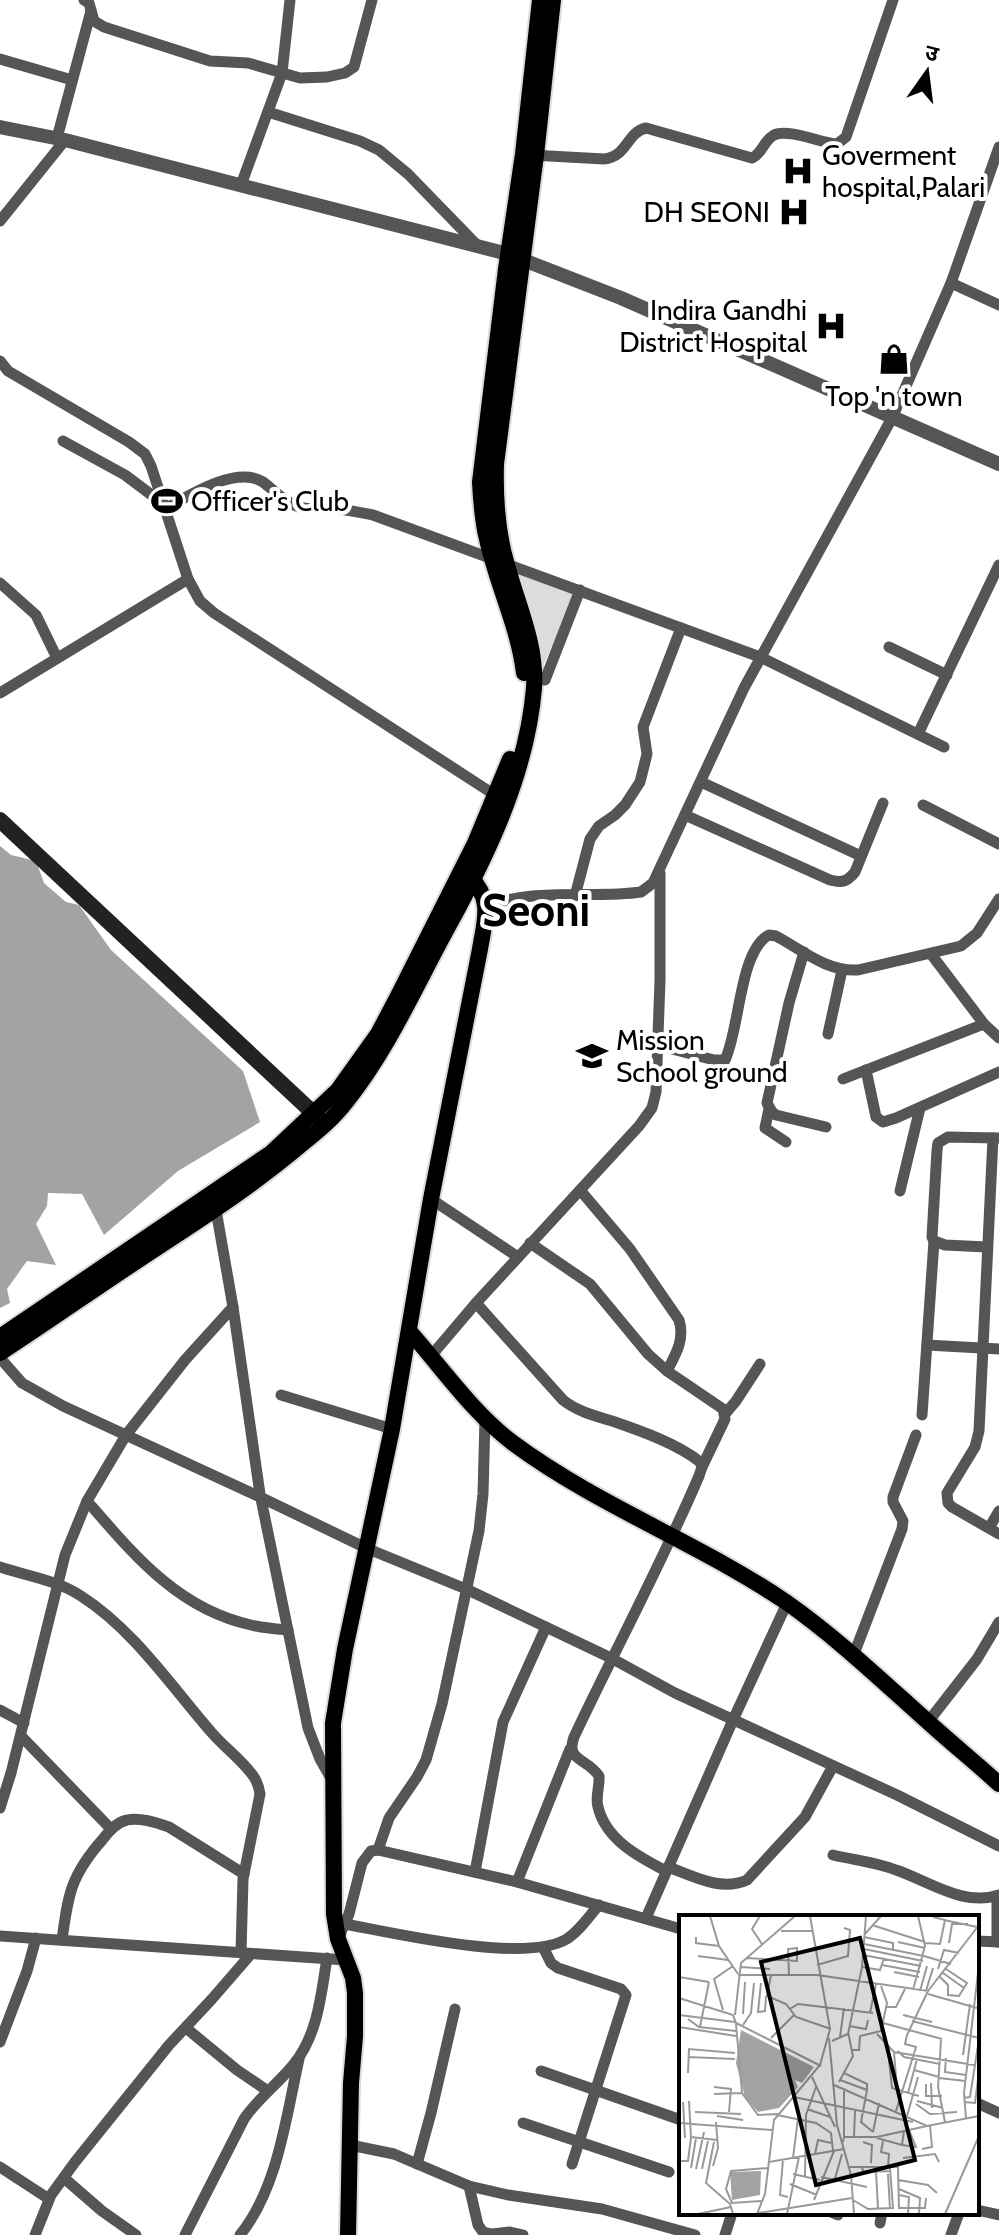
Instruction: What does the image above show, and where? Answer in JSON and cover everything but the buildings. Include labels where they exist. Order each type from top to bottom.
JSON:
[{"type":"main road","points":[[529,155],[540,0]]},
{"type":"main road","points":[[0,1337],[344,1105],[384,1048],[501,799],[518,737],[525,682],[522,654],[499,561],[482,510],[480,482],[553,0]]},
{"type":"main road","points":[[0,820],[320,1119]]},
{"type":"main road","points":[[348,2235],[356,2003],[353,1978],[338,1939],[334,1914],[335,1812],[332,1780],[335,1712],[345,1649],[392,1429],[431,1199],[486,908],[485,898],[468,874]]},
{"type":"main road","points":[[0,1356],[272,1170],[320,1119]]},
{"type":"main road","points":[[410,1332],[485,1419],[512,1442],[557,1472],[747,1577],[787,1603],[854,1654],[999,1784]]},
{"type":"street","points":[[241,185],[282,73],[290,0]]},
{"type":"street","points":[[88,5],[94,21],[104,27],[210,61],[248,63],[308,80],[350,71],[354,67],[372,0]]},
{"type":"street","points":[[529,155],[613,158],[640,130],[646,128],[752,158],[759,155],[777,134],[788,133],[837,144],[846,137],[893,0]]},
{"type":"street","points":[[0,221],[4,209],[61,139],[88,5]]},
{"type":"street","points":[[0,59],[72,80]]},
{"type":"street","points":[[268,112],[379,150],[408,174],[477,245]]},
{"type":"street","points":[[0,127],[61,139],[515,256],[621,298],[999,464]]},
{"type":"street","points":[[486,908],[513,899],[641,892],[653,883],[760,657],[892,418],[995,172],[999,147]]},
{"type":"street","points":[[951,283],[999,305]]},
{"type":"street","points":[[0,361],[8,371],[145,454],[188,579],[200,601],[501,799]]},
{"type":"street","points":[[63,441],[132,480],[164,506]]},
{"type":"street","points":[[164,506],[225,480],[252,477],[297,506],[352,510],[373,515],[760,657],[944,747]]},
{"type":"street","points":[[918,734],[999,565]]},
{"type":"street","points":[[0,693],[188,579]]},
{"type":"street","points":[[0,583],[36,615],[57,658]]},
{"type":"street","points":[[545,680],[580,590]]},
{"type":"street","points":[[575,896],[590,839],[599,826],[625,805],[640,782],[647,754],[643,727],[681,628]]},
{"type":"street","points":[[889,647],[947,675]]},
{"type":"street","points":[[701,782],[861,856]]},
{"type":"street","points":[[685,815],[843,882],[850,877],[861,856],[883,803]]},
{"type":"street","points":[[923,805],[999,844]]},
{"type":"street","points":[[431,1356],[652,1108],[656,1092],[660,869]]},
{"type":"street","points":[[657,1045],[725,1060],[747,972],[758,943],[769,935],[831,967],[858,970],[961,946],[971,940],[999,899]]},
{"type":"street","points":[[786,1142],[765,1128],[769,1109],[767,1095],[804,952]]},
{"type":"street","points":[[931,954],[984,1024],[999,1038]]},
{"type":"street","points":[[828,1034],[842,970]]},
{"type":"street","points":[[843,1079],[984,1024]]},
{"type":"street","points":[[866,1070],[879,1120],[889,1122],[999,1072]]},
{"type":"street","points":[[900,1191],[920,1108]]},
{"type":"street","points":[[769,1109],[776,1115],[826,1127]]},
{"type":"street","points":[[922,1415],[938,1143],[948,1137],[996,1138],[987,1247],[978,1439],[946,1498],[952,1507],[994,1531],[999,1511]]},
{"type":"street","points":[[580,1190],[630,1249],[679,1320],[681,1342],[667,1371]]},
{"type":"street","points":[[431,1199],[518,1257]]},
{"type":"street","points":[[216,1210],[260,1497],[308,1728],[332,1780]]},
{"type":"street","points":[[934,1241],[945,1245],[987,1247]]},
{"type":"street","points":[[530,1243],[590,1284],[648,1354],[667,1371],[716,1403],[725,1414]]},
{"type":"street","points":[[476,1303],[572,1407],[671,1445],[695,1458],[702,1467]]},
{"type":"street","points":[[0,1808],[21,1736],[65,1555],[87,1501],[126,1435],[185,1360],[233,1307]]},
{"type":"street","points":[[927,1345],[999,1349]]},
{"type":"street","points":[[0,1356],[22,1383],[63,1406],[366,1548],[466,1589],[611,1658],[675,1693],[999,1846]]},
{"type":"street","points":[[517,1882],[574,1737],[673,1537],[725,1414],[760,1364]]},
{"type":"street","points":[[281,1395],[392,1429]]},
{"type":"street","points":[[378,1850],[389,1818],[417,1777],[434,1739],[479,1531],[485,1419]]},
{"type":"street","points":[[854,1654],[899,1543],[903,1521],[893,1497],[916,1435]]},
{"type":"street","points":[[87,1501],[141,1562],[178,1592],[241,1623],[288,1630]]},
{"type":"street","points":[[0,1567],[58,1584],[106,1613],[253,1776],[260,1794],[244,1874],[246,1954],[64,2178],[49,2199],[35,2235]]},
{"type":"street","points":[[646,1918],[787,1603]]},
{"type":"street","points":[[928,1722],[973,1664],[999,1622]]},
{"type":"street","points":[[475,1872],[503,1722],[546,1627]]},
{"type":"street","points":[[0,1710],[24,1723]]},
{"type":"street","points":[[21,1736],[111,1829]]},
{"type":"street","points":[[570,1749],[599,1776],[597,1805],[615,1836],[639,1857],[718,1884],[747,1880],[805,1817],[833,1766]]},
{"type":"street","points":[[62,1940],[67,1902],[82,1863],[111,1829],[128,1820],[158,1823],[186,1836],[244,1874]]},
{"type":"street","points":[[338,1939],[362,1863],[371,1851],[378,1850],[517,1882],[679,1928]]},
{"type":"street","points":[[833,1855],[894,1869],[969,1898],[986,1899],[998,1895],[998,1942]]},
{"type":"street","points":[[345,1924],[466,1944],[543,1947],[570,1936],[599,1905]]},
{"type":"street","points":[[0,1936],[346,1960]]},
{"type":"street","points":[[0,2042],[36,1938]]},
{"type":"street","points":[[543,1947],[551,1963],[558,1968],[621,1989],[626,1995],[572,2164]]},
{"type":"street","points":[[240,2235],[257,2212],[265,2194],[300,2056],[316,2019],[327,1958]]},
{"type":"street","points":[[417,2164],[455,2009]]},
{"type":"street","points":[[186,2028],[268,2091]]},
{"type":"street","points":[[185,2235],[244,2119],[300,2056]]},
{"type":"street","points":[[541,2071],[679,2119]]},
{"type":"street","points":[[979,2104],[999,2113]]},
{"type":"street","points":[[523,2123],[669,2172]]},
{"type":"street","points":[[350,2145],[394,2154],[469,2186],[612,2211],[695,2235]]},
{"type":"street","points":[[0,2167],[49,2199]]},
{"type":"street","points":[[64,2178],[136,2235]]},
{"type":"street","points":[[469,2186],[478,2225],[483,2232],[523,2235]]},
{"type":"street","points":[[979,2210],[999,2215]]},
{"type":"street","points":[[725,2235],[731,2215]]},
{"type":"street","points":[[951,2235],[958,2215]]},
{"type":"shaded area","points":[[510,568],[577,592],[539,675]]},
{"type":"shaded area","points":[[0,846],[11,855],[36,861],[44,883],[66,902],[79,905],[111,950],[243,1071],[260,1122],[178,1171],[104,1235],[82,1194],[48,1193],[47,1206],[36,1224],[56,1265],[27,1261],[7,1289],[10,1303],[0,1308]]},
{"type":"place","name":"Goverment hospital,Palari","points":[[798,171]]},
{"type":"place","name":"DH SEONI","points":[[794,212]]},
{"type":"place","name":"Indira Gandhi District Hospital","points":[[831,326]]},
{"type":"place","name":"Top 'n town","points":[[894,359]]},
{"type":"place","name":"Officer's Club","points":[[167,501]]},
{"type":"place","name":"Mission School ground","points":[[592,1056]]},
{"type":"district","name":"Seoni","points":[[536,910]]}]
